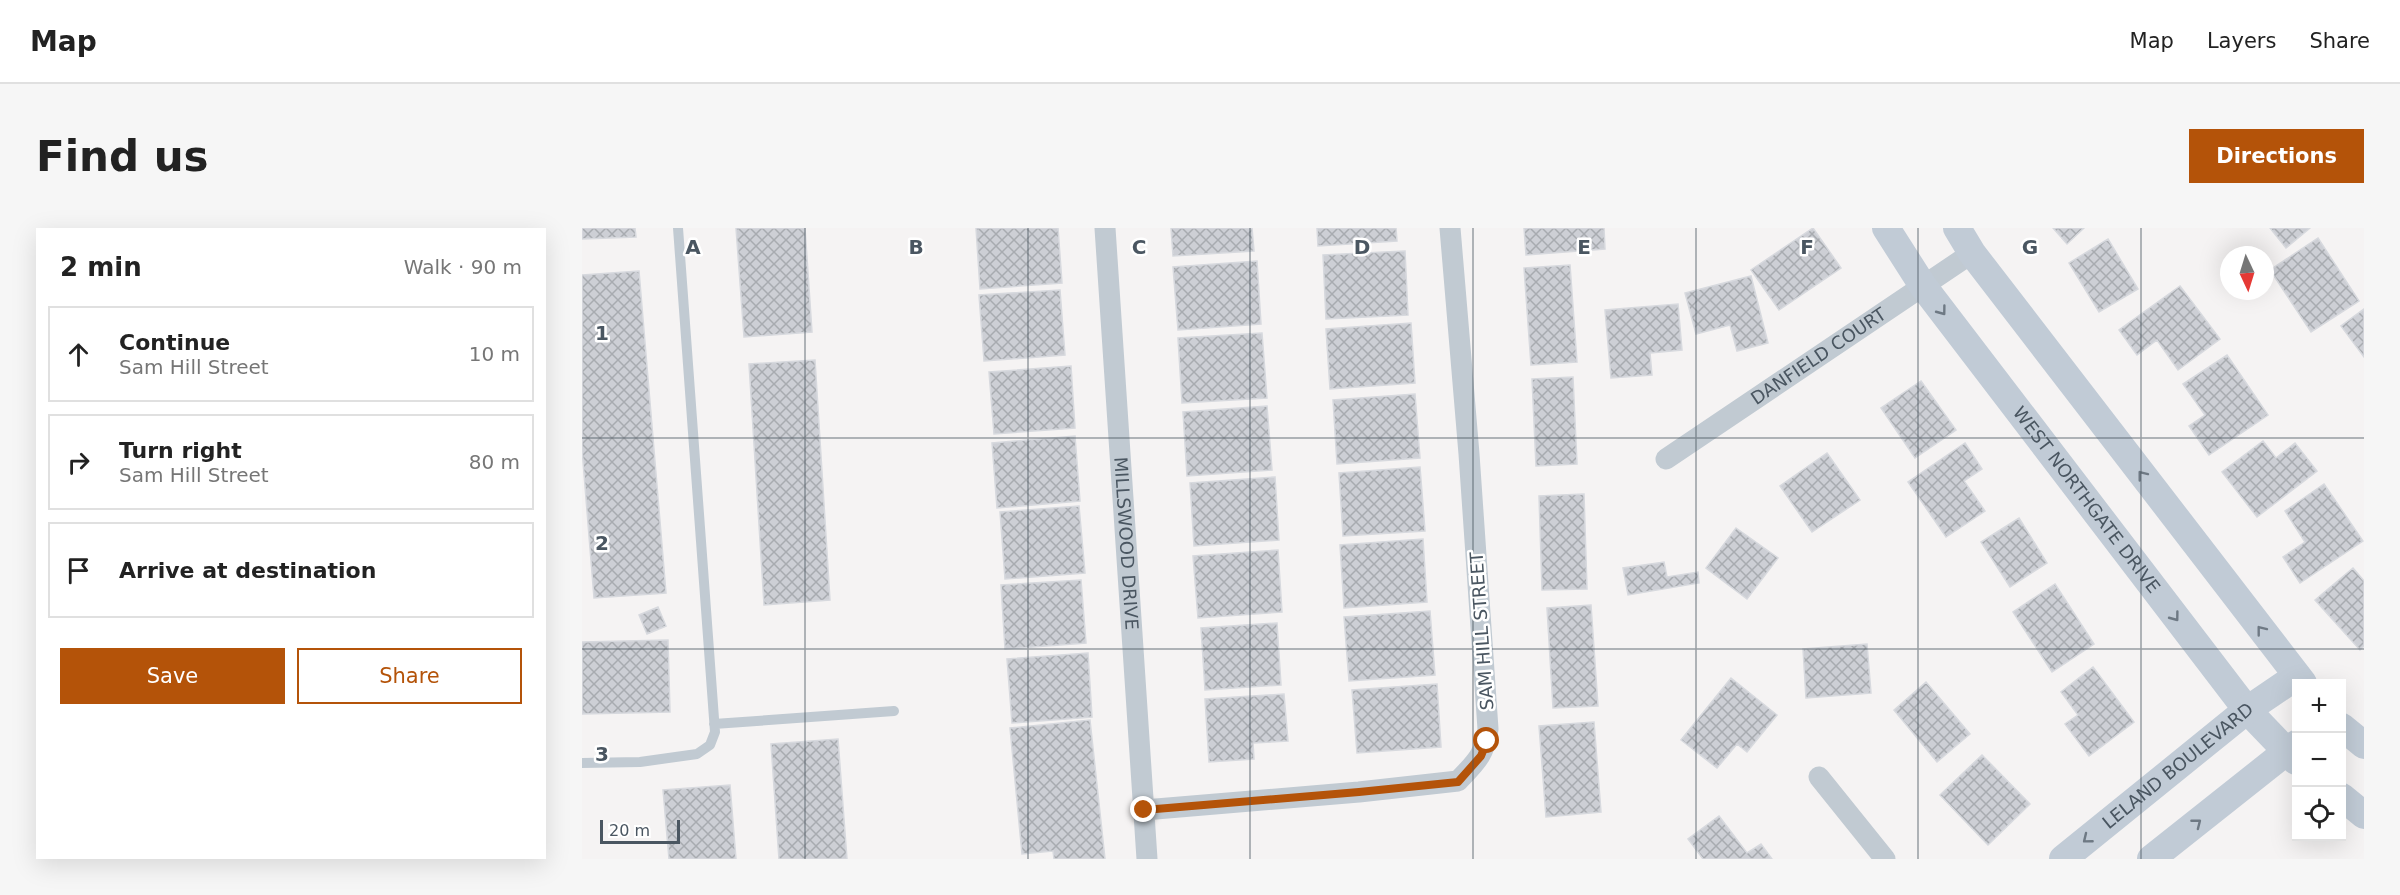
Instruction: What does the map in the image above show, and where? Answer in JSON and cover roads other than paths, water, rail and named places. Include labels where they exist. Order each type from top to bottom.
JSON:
[{"type":"main road","name":"WEST NORTHGATE DRIVE","points":[[1886,228],[1923,286],[2247,710],[2292,751]]},
{"type":"main road","points":[[1957,228],[1972,253],[2299,679]]},
{"type":"main road","name":"LELAND BOULEVARD","points":[[2063,859],[2247,710],[2292,685]]},
{"type":"main road","points":[[2346,730],[2364,745]]},
{"type":"main road","points":[[2151,859],[2292,753]]},
{"type":"main road","points":[[2346,800],[2364,814]]},
{"type":"street","name":"MILLSWOOD DRIVE","points":[[1105,228],[1147,859]]},
{"type":"street","name":"SAM HILL STREET","points":[[1144,810],[1458,782],[1481,756],[1487,741],[1488,729],[1469,454],[1450,228]]},
{"type":"street","name":"DANFIELD COURT","points":[[1666,459],[1972,253]]},
{"type":"street","points":[[1819,777],[1885,859]]},
{"type":"lane","points":[[582,763],[639,762],[698,754],[710,745],[715,732],[678,228]]},
{"type":"lane","points":[[714,724],[894,711]]}]
